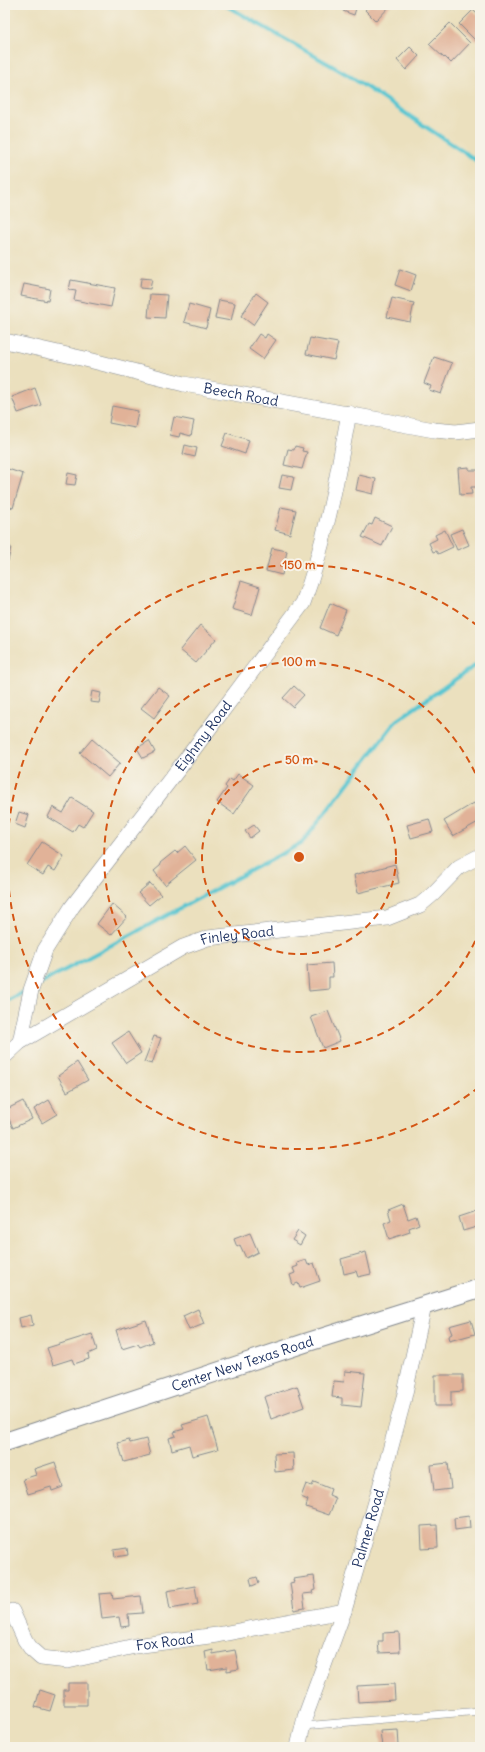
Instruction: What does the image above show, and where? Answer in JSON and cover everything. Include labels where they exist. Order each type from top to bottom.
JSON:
[{"type":"street","name":"Beech Road","points":[[5,341],[184,384],[349,413],[434,430],[456,432],[480,429]]},
{"type":"street","name":"Eighmy Road","points":[[20,1042],[31,990],[45,950],[72,907],[190,754],[303,603],[314,575],[326,531],[349,413]]},
{"type":"street","name":"Finley Road","points":[[5,1056],[20,1042],[183,947],[208,938],[387,918],[420,906],[459,867],[480,856]]},
{"type":"street","name":"Center New Texas Road","points":[[5,1442],[306,1343],[480,1288]]},
{"type":"street","name":"Palmer Road","points":[[298,1747],[303,1726],[344,1611],[403,1402],[424,1306]]},
{"type":"street","name":"Fox Road","points":[[12,1610],[25,1640],[32,1650],[41,1658],[68,1661],[135,1646],[217,1635],[344,1611]]},
{"type":"lane","points":[[303,1726],[480,1711]]},
{"type":"building","points":[[345,5],[357,5],[354,15],[343,11]]},
{"type":"building","points":[[370,5],[391,5],[376,21],[365,10]]},
{"type":"building","points":[[473,10],[480,17],[480,38],[476,41],[459,24]]},
{"type":"building","points":[[450,23],[470,43],[451,63],[429,44]]},
{"type":"building","points":[[410,47],[419,56],[406,70],[397,60]]},
{"type":"building","points":[[400,269],[416,275],[411,291],[395,285]]},
{"type":"building","points":[[141,278],[152,279],[150,289],[140,288]]},
{"type":"building","points":[[71,280],[115,288],[111,307],[74,300],[76,291],[69,290]]},
{"type":"building","points":[[24,284],[50,289],[48,301],[21,296]]},
{"type":"building","points":[[256,293],[268,302],[253,325],[241,316]]},
{"type":"building","points":[[150,294],[167,295],[165,318],[148,317]]},
{"type":"building","points":[[392,298],[414,303],[410,322],[387,317]]},
{"type":"building","points":[[219,300],[235,303],[231,321],[215,318]]},
{"type":"building","points":[[189,304],[210,310],[206,328],[184,322]]},
{"type":"building","points":[[259,334],[265,338],[267,334],[276,340],[263,359],[249,349]]},
{"type":"building","points":[[310,338],[338,343],[334,360],[306,354]]},
{"type":"building","points":[[434,357],[452,363],[441,394],[429,390],[431,386],[424,383]]},
{"type":"building","points":[[35,388],[41,405],[18,413],[12,397]]},
{"type":"building","points":[[112,406],[138,411],[135,428],[109,423]]},
{"type":"building","points":[[174,417],[194,421],[191,436],[180,433],[179,437],[170,435]]},
{"type":"building","points":[[227,433],[249,440],[245,454],[222,446]]},
{"type":"building","points":[[185,445],[197,448],[195,457],[183,454]]},
{"type":"building","points":[[295,446],[303,448],[302,451],[307,452],[302,469],[284,465],[288,449],[294,450]]},
{"type":"building","points":[[469,467],[469,470],[480,470],[480,487],[471,487],[472,494],[460,495],[458,468]]},
{"type":"building","points":[[5,468],[23,474],[13,508],[5,505]]},
{"type":"building","points":[[68,473],[77,475],[75,485],[66,484]]},
{"type":"building","points":[[282,475],[294,477],[291,490],[279,488]]},
{"type":"building","points":[[359,475],[376,479],[373,494],[356,490]]},
{"type":"building","points":[[281,507],[296,510],[290,534],[275,530]]},
{"type":"building","points":[[375,518],[392,526],[382,546],[362,537],[369,524],[372,525]]},
{"type":"building","points":[[462,529],[469,545],[457,550],[450,534]]},
{"type":"building","points":[[445,530],[453,547],[438,554],[436,551],[433,552],[429,543],[437,539],[435,535]]},
{"type":"building","points":[[5,538],[7,538],[6,546],[11,547],[8,561],[5,560]]},
{"type":"building","points":[[272,548],[287,551],[282,575],[266,571]]},
{"type":"building","points":[[241,581],[260,587],[252,615],[232,609]]},
{"type":"building","points":[[330,603],[346,610],[336,635],[320,628]]},
{"type":"building","points":[[200,625],[216,639],[196,663],[180,650]]},
{"type":"building","points":[[294,686],[304,695],[293,707],[283,698]]},
{"type":"building","points":[[158,687],[170,696],[154,718],[141,708]]},
{"type":"building","points":[[92,691],[101,693],[99,703],[90,702]]},
{"type":"building","points":[[92,739],[120,763],[108,777],[80,753]]},
{"type":"building","points":[[149,741],[155,752],[143,758],[137,748]]},
{"type":"building","points":[[238,774],[254,785],[234,814],[217,802],[227,788],[225,786],[230,779],[233,781]]},
{"type":"building","points":[[72,798],[93,811],[83,827],[78,824],[73,832],[48,817],[53,807],[63,813]]},
{"type":"building","points":[[474,803],[480,814],[480,821],[453,836],[444,821]]},
{"type":"building","points":[[19,812],[29,815],[25,828],[15,824]]},
{"type":"building","points":[[429,819],[433,832],[411,838],[407,825]]},
{"type":"building","points":[[254,825],[259,831],[250,838],[245,831]]},
{"type":"building","points":[[42,842],[64,856],[55,871],[48,867],[43,875],[27,865]]},
{"type":"building","points":[[185,846],[196,860],[165,885],[154,871],[161,865],[160,863],[175,851],[177,853]]},
{"type":"building","points":[[395,864],[399,883],[358,893],[354,875]]},
{"type":"building","points":[[150,883],[161,895],[149,905],[138,893]]},
{"type":"building","points":[[112,904],[127,917],[111,935],[97,924]]},
{"type":"building","points":[[332,963],[333,977],[329,977],[329,989],[309,991],[307,965]]},
{"type":"building","points":[[328,1011],[340,1041],[323,1048],[311,1017]]},
{"type":"building","points":[[128,1032],[141,1053],[126,1063],[112,1043]]},
{"type":"building","points":[[154,1036],[161,1038],[152,1064],[144,1062]]},
{"type":"building","points":[[77,1062],[88,1080],[67,1092],[58,1076]]},
{"type":"building","points":[[49,1100],[57,1114],[42,1123],[34,1109]]},
{"type":"building","points":[[23,1101],[32,1119],[13,1128],[5,1110]]},
{"type":"building","points":[[403,1204],[408,1219],[416,1216],[419,1224],[409,1228],[410,1232],[389,1239],[384,1223],[391,1220],[388,1210]]},
{"type":"building","points":[[480,1210],[480,1226],[463,1231],[459,1217]]},
{"type":"building","points":[[298,1231],[305,1236],[300,1245],[292,1240]]},
{"type":"building","points":[[250,1233],[258,1252],[246,1258],[240,1245],[237,1247],[234,1239]]},
{"type":"building","points":[[366,1252],[371,1274],[358,1277],[356,1271],[344,1274],[341,1259]]},
{"type":"building","points":[[306,1260],[308,1265],[314,1263],[320,1281],[300,1288],[298,1283],[293,1285],[290,1275],[295,1273],[293,1268],[298,1266],[297,1263]]},
{"type":"building","points":[[198,1309],[204,1324],[189,1330],[183,1316]]},
{"type":"building","points":[[31,1315],[33,1325],[21,1328],[19,1318]]},
{"type":"building","points":[[146,1320],[153,1342],[140,1347],[138,1344],[122,1349],[116,1330]]},
{"type":"building","points":[[471,1320],[475,1334],[449,1341],[448,1336],[452,1334],[449,1326]]},
{"type":"building","points":[[92,1334],[97,1350],[88,1354],[89,1359],[74,1364],[72,1359],[53,1365],[47,1348]]},
{"type":"building","points":[[345,1371],[365,1373],[361,1407],[342,1405],[342,1398],[332,1397],[334,1381],[344,1382]]},
{"type":"building","points":[[435,1375],[463,1375],[463,1391],[451,1392],[451,1406],[435,1406]]},
{"type":"building","points":[[297,1386],[304,1407],[271,1419],[264,1397]]},
{"type":"building","points":[[208,1417],[218,1449],[192,1456],[189,1445],[172,1450],[169,1438],[176,1436],[174,1432],[184,1429],[182,1425]]},
{"type":"building","points":[[146,1439],[150,1455],[124,1462],[118,1443],[129,1440],[130,1443]]},
{"type":"building","points":[[293,1453],[294,1470],[275,1472],[274,1454]]},
{"type":"building","points":[[55,1462],[63,1487],[52,1491],[51,1487],[28,1494],[23,1479],[36,1475],[34,1469]]},
{"type":"building","points":[[448,1463],[451,1489],[434,1491],[431,1465]]},
{"type":"building","points":[[314,1482],[331,1489],[329,1495],[336,1498],[329,1515],[306,1507],[308,1500],[301,1497],[306,1484],[312,1486]]},
{"type":"building","points":[[469,1516],[470,1528],[455,1530],[454,1518]]},
{"type":"building","points":[[437,1525],[438,1548],[422,1549],[421,1526]]},
{"type":"building","points":[[127,1548],[128,1555],[115,1557],[114,1550]]},
{"type":"building","points":[[314,1576],[316,1590],[312,1591],[313,1593],[303,1594],[305,1608],[294,1610],[290,1583],[294,1582],[293,1579]]},
{"type":"building","points":[[257,1577],[259,1583],[252,1586],[250,1579]]},
{"type":"building","points":[[195,1586],[198,1604],[170,1609],[167,1591]]},
{"type":"building","points":[[112,1593],[113,1599],[141,1596],[143,1613],[128,1614],[129,1626],[121,1627],[119,1617],[102,1619],[99,1594]]},
{"type":"building","points":[[399,1632],[400,1652],[379,1653],[378,1641],[383,1641],[383,1633]]},
{"type":"building","points":[[213,1650],[213,1654],[235,1650],[239,1669],[227,1671],[227,1667],[208,1670],[205,1652]]},
{"type":"building","points":[[68,1683],[87,1683],[87,1705],[64,1705],[64,1690],[68,1690]]},
{"type":"building","points":[[394,1684],[395,1700],[358,1702],[357,1686]]},
{"type":"building","points":[[40,1690],[55,1695],[50,1711],[35,1707]]},
{"type":"building","points":[[398,1730],[399,1746],[382,1747],[380,1731]]},
{"type":"waterway","points":[[225,5],[348,75],[480,163]]},
{"type":"waterway","points":[[37,985],[302,843],[396,721],[480,662]]},
{"type":"waterway","points":[[5,1002],[28,990]]}]
